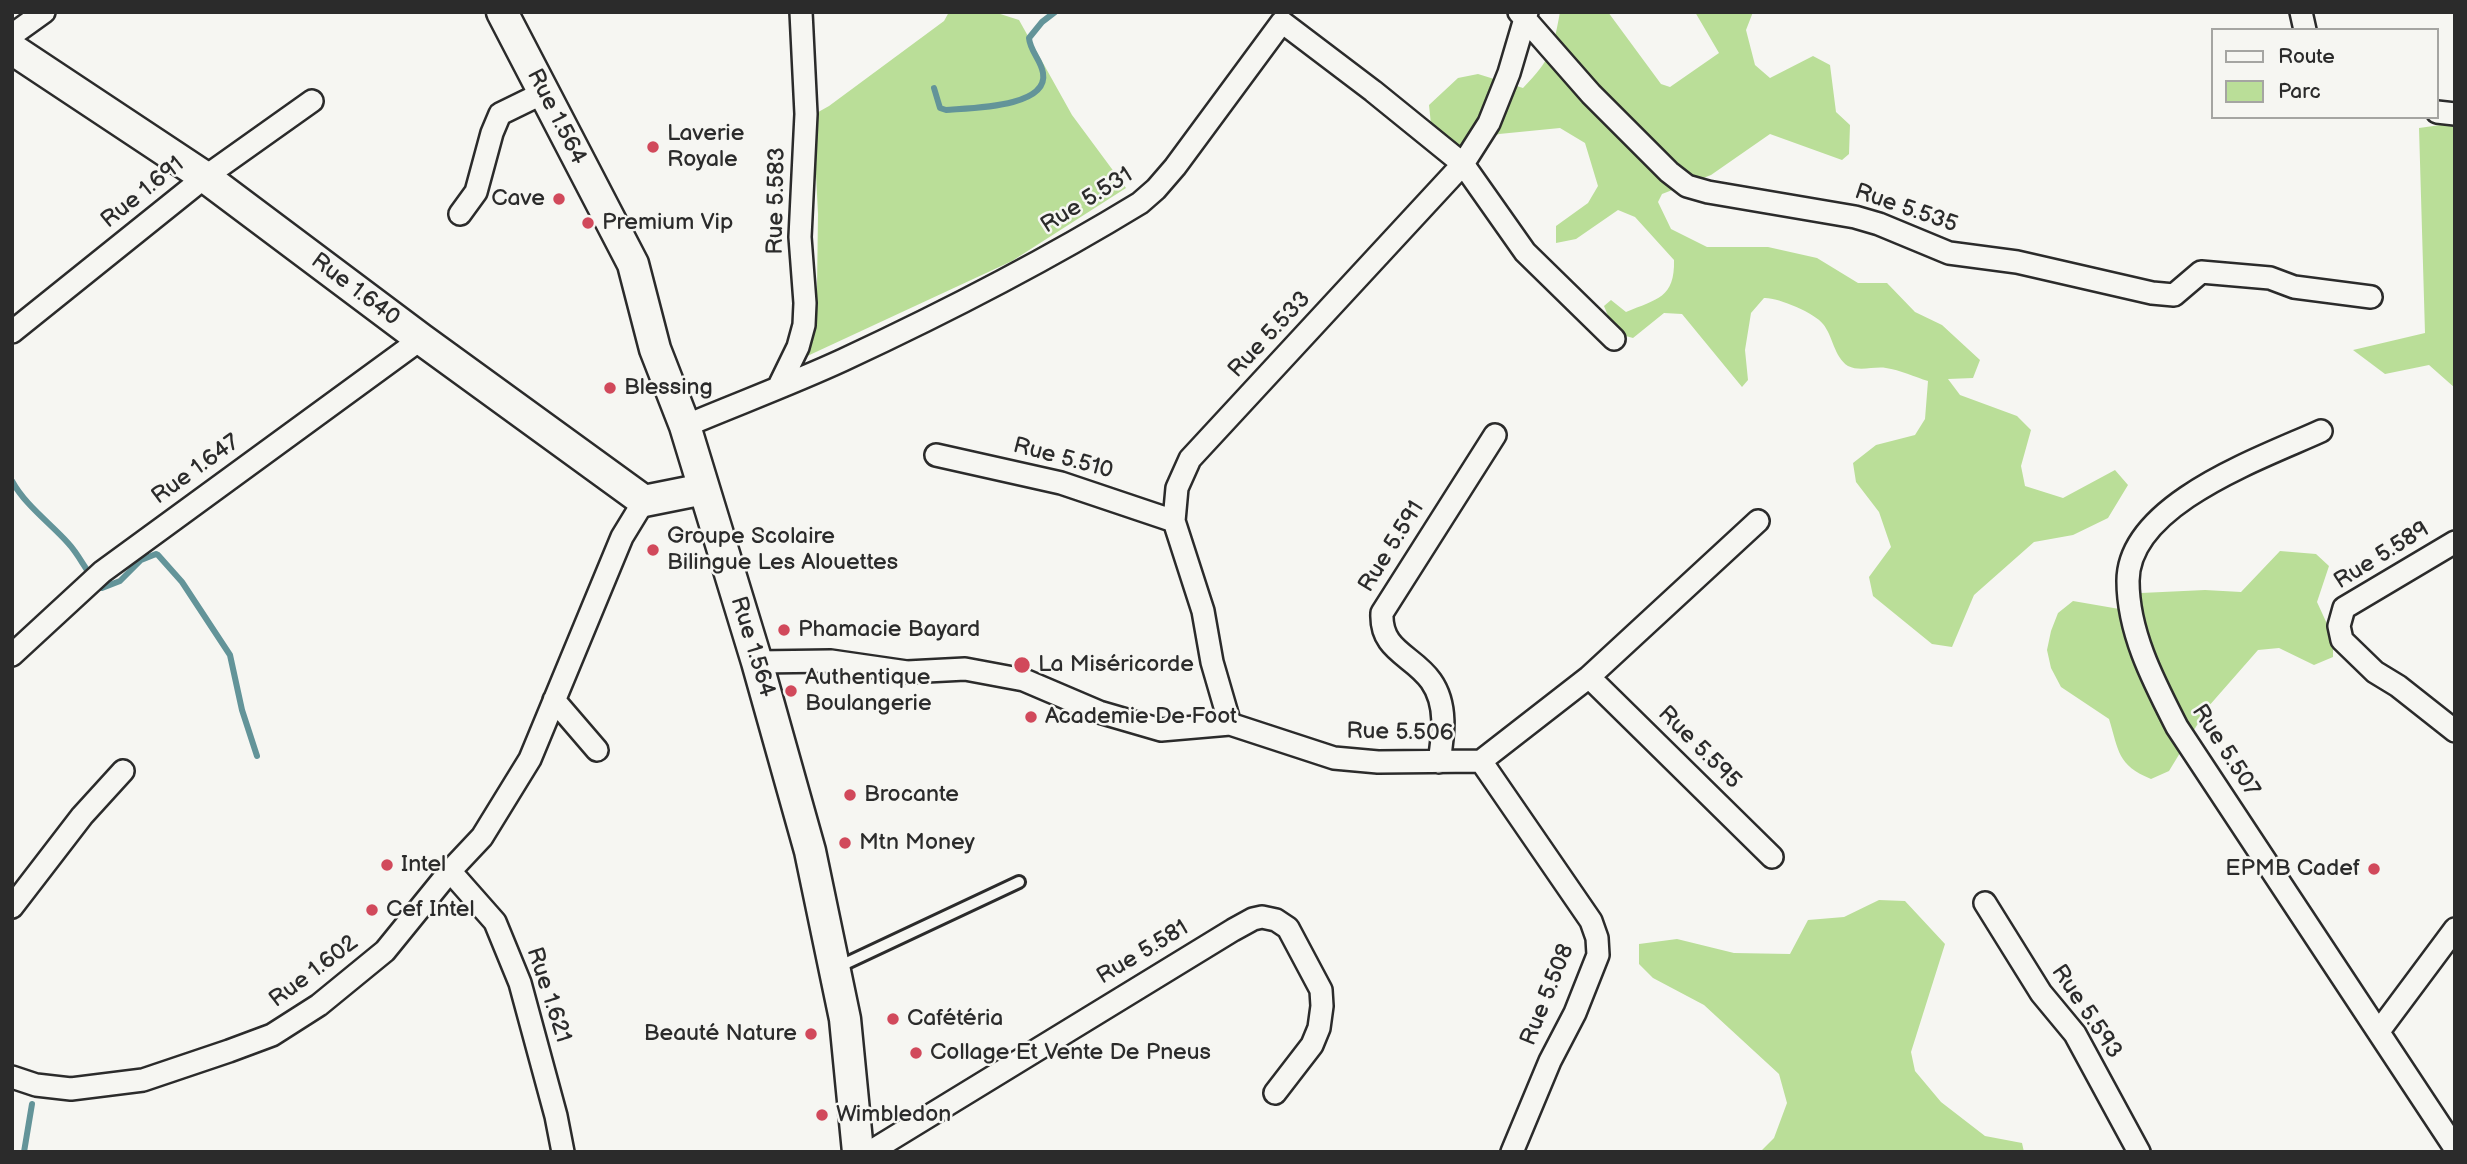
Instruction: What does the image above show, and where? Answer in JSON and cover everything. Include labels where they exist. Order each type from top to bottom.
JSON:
[{"type":"main road","name":"Rue 1.564","points":[[502,12],[633,264],[655,349],[685,426],[757,662],[810,851],[845,1019],[858,1152]]},
{"type":"main road","name":"Rue 1.640","points":[[12,49],[205,177],[644,501]]},
{"type":"main road","points":[[644,501],[704,489]]},
{"type":"street","points":[[12,35],[44,12]]},
{"type":"street","name":"Rue 5.583","points":[[779,386],[798,346],[804,325],[800,237],[806,114],[801,12]]},
{"type":"street","name":"Rue 5.533","points":[[1230,724],[1212,662],[1203,611],[1174,521],[1177,488],[1191,460],[1464,164],[1489,123],[1509,73],[1524,15]]},
{"type":"street","name":"Rue 5.535","points":[[1524,15],[1591,94],[1648,153],[1687,186],[1855,217],[1949,253],[2017,262],[2152,293],[2174,295],[2201,272],[2270,278],[2294,287],[2371,297]]},
{"type":"street","name":"Rue 5.531","points":[[685,426],[840,361],[942,312],[1027,268],[1140,203],[1175,167],[1276,17],[1373,90],[1464,164]]},
{"type":"street","points":[[460,214],[476,192],[500,114],[543,93]]},
{"type":"street","name":"Rue 1.691","points":[[12,332],[205,177],[312,101]]},
{"type":"street","points":[[1464,164],[1525,252],[1614,340]]},
{"type":"street","name":"Rue 1.647","points":[[12,655],[102,572],[421,339]]},
{"type":"street","name":"Rue 5.507","points":[[2321,431],[2208,482],[2153,523],[2136,548],[2127,579],[2131,611],[2148,671],[2177,727],[2455,1148]]},
{"type":"street","name":"Rue 5.591","points":[[1439,762],[1443,714],[1438,695],[1431,681],[1392,645],[1383,633],[1382,613],[1495,435]]},
{"type":"street","name":"Rue 5.510","points":[[936,455],[1061,483],[1174,521]]},
{"type":"street","name":"Rue 1.602","points":[[12,1077],[36,1085],[71,1089],[143,1080],[272,1035],[319,1005],[385,951],[450,871],[482,837],[530,759],[622,537],[644,501]]},
{"type":"street","name":"Rue 5.506","points":[[757,662],[831,661],[907,672],[965,669],[1024,680],[1099,712],[1161,730],[1230,724],[1334,758],[1378,762],[1481,761],[1590,677],[1758,521]]},
{"type":"street","name":"Rue 5.589","points":[[2455,542],[2344,608],[2339,626],[2342,640],[2375,673],[2398,686],[2455,731]]},
{"type":"street","name":"Rue 5.595","points":[[1590,677],[1772,857]]},
{"type":"street","points":[[554,700],[597,750]]},
{"type":"street","name":"Rue 5.508","points":[[1481,761],[1591,921],[1597,938],[1598,955],[1592,971],[1512,1152]]},
{"type":"street","points":[[12,907],[82,816],[122,771]]},
{"type":"street","name":"Rue 1.621","points":[[450,871],[495,922],[510,958],[520,983],[544,1069],[563,1152]]},
{"type":"street","name":"Rue 5.593","points":[[1984,903],[2041,993],[2075,1034],[2139,1152]]},
{"type":"street","name":"Rue 5.581","points":[[870,1152],[1233,930],[1262,917],[1276,920],[1288,928],[1321,990],[1322,1006],[1312,1045],[1275,1093]]},
{"type":"street","points":[[2379,1031],[2455,929]]},
{"type":"lane","points":[[836,968],[1020,882]]},
{"type":"green space","points":[[949,12],[994,12],[1019,20],[1072,115],[1126,188],[1012,261],[803,358],[817,288],[818,214],[813,115],[944,21]]},
{"type":"green space","points":[[1560,12],[1608,12],[1661,84],[1670,87],[1719,53],[1695,12],[1753,12],[1746,30],[1755,65],[1770,78],[1813,56],[1830,65],[1836,112],[1850,125],[1849,154],[1842,160],[1770,134],[1711,175],[1662,194],[1658,202],[1671,229],[1707,247],[1768,247],[1817,258],[1858,283],[1887,283],[1915,312],[1942,325],[1980,360],[1973,378],[1948,379],[1960,395],[2017,416],[2031,430],[2021,466],[2025,486],[2063,498],[2115,470],[2128,485],[2108,518],[2073,535],[2034,542],[1974,595],[1952,647],[1932,644],[1873,596],[1869,577],[1891,547],[1879,512],[1856,482],[1853,463],[1876,445],[1915,435],[1925,419],[1928,381],[1891,369],[1857,369],[1848,366],[1819,320],[1795,306],[1770,298],[1764,298],[1751,313],[1745,350],[1748,380],[1742,387],[1682,314],[1664,313],[1633,338],[1615,333],[1604,306],[1611,300],[1626,312],[1655,300],[1667,290],[1671,282],[1674,260],[1635,217],[1618,210],[1576,239],[1556,243],[1556,226],[1588,203],[1598,186],[1585,143],[1560,128],[1499,134],[1462,148],[1432,134],[1429,105],[1458,78],[1478,74],[1523,88],[1540,69],[1549,53]]},
{"type":"green space","points":[[2455,123],[2455,388],[2429,365],[2385,374],[2353,350],[2425,333],[2419,128]]},
{"type":"green space","points":[[2280,551],[2316,554],[2329,566],[2317,602],[2333,637],[2333,657],[2314,665],[2279,648],[2258,650],[2208,707],[2169,771],[2151,779],[2140,774],[2121,756],[2109,719],[2061,687],[2051,668],[2047,650],[2058,613],[2073,601],[2131,611],[2141,593],[2205,590],[2241,592]]},
{"type":"green space","points":[[1879,900],[1905,901],[1945,944],[1911,1052],[1915,1071],[1941,1102],[1985,1136],[2022,1143],[2024,1152],[1760,1152],[1774,1138],[1787,1103],[1779,1074],[1704,1005],[1653,978],[1639,964],[1639,944],[1677,939],[1734,953],[1790,954],[1808,920],[1844,917]]},
{"type":"waterway","points":[[934,88],[940,108],[946,110],[1005,104],[1021,100],[1033,93],[1041,85],[1043,73],[1029,38],[1042,22],[1055,12]]},
{"type":"waterway","points":[[12,481],[31,506],[73,549],[102,588],[120,581],[141,560],[158,555],[182,582],[230,655],[242,710],[257,756]]},
{"type":"waterway","points":[[24,1152],[32,1104]]},
{"type":"place","name":"Laverie Royale","points":[[653,147]]},
{"type":"place","name":"Cave","points":[[559,199]]},
{"type":"place","name":"Premium Vip","points":[[588,223]]},
{"type":"place","name":"Blessing","points":[[610,388]]},
{"type":"place","name":"Groupe Scolaire Bilingue Les Alouettes","points":[[653,550]]},
{"type":"place","name":"Phamacie Bayard","points":[[784,630]]},
{"type":"place","name":"La Miséricorde","points":[[1022,665]]},
{"type":"place","name":"Authentique Boulangerie","points":[[791,691]]},
{"type":"place","name":"Academie De Foot","points":[[1031,717]]},
{"type":"place","name":"Brocante","points":[[850,795]]},
{"type":"place","name":"Mtn Money","points":[[845,843]]},
{"type":"place","name":"Intel","points":[[387,865]]},
{"type":"place","name":"EPMB Cadef","points":[[2374,869]]},
{"type":"place","name":"Cef Intel","points":[[372,910]]},
{"type":"place","name":"Cafétéria","points":[[893,1019]]},
{"type":"place","name":"Beauté Nature","points":[[811,1034]]},
{"type":"place","name":"Collage Et Vente De Pneus","points":[[916,1053]]},
{"type":"place","name":"Wimbledon","points":[[822,1115]]}]
